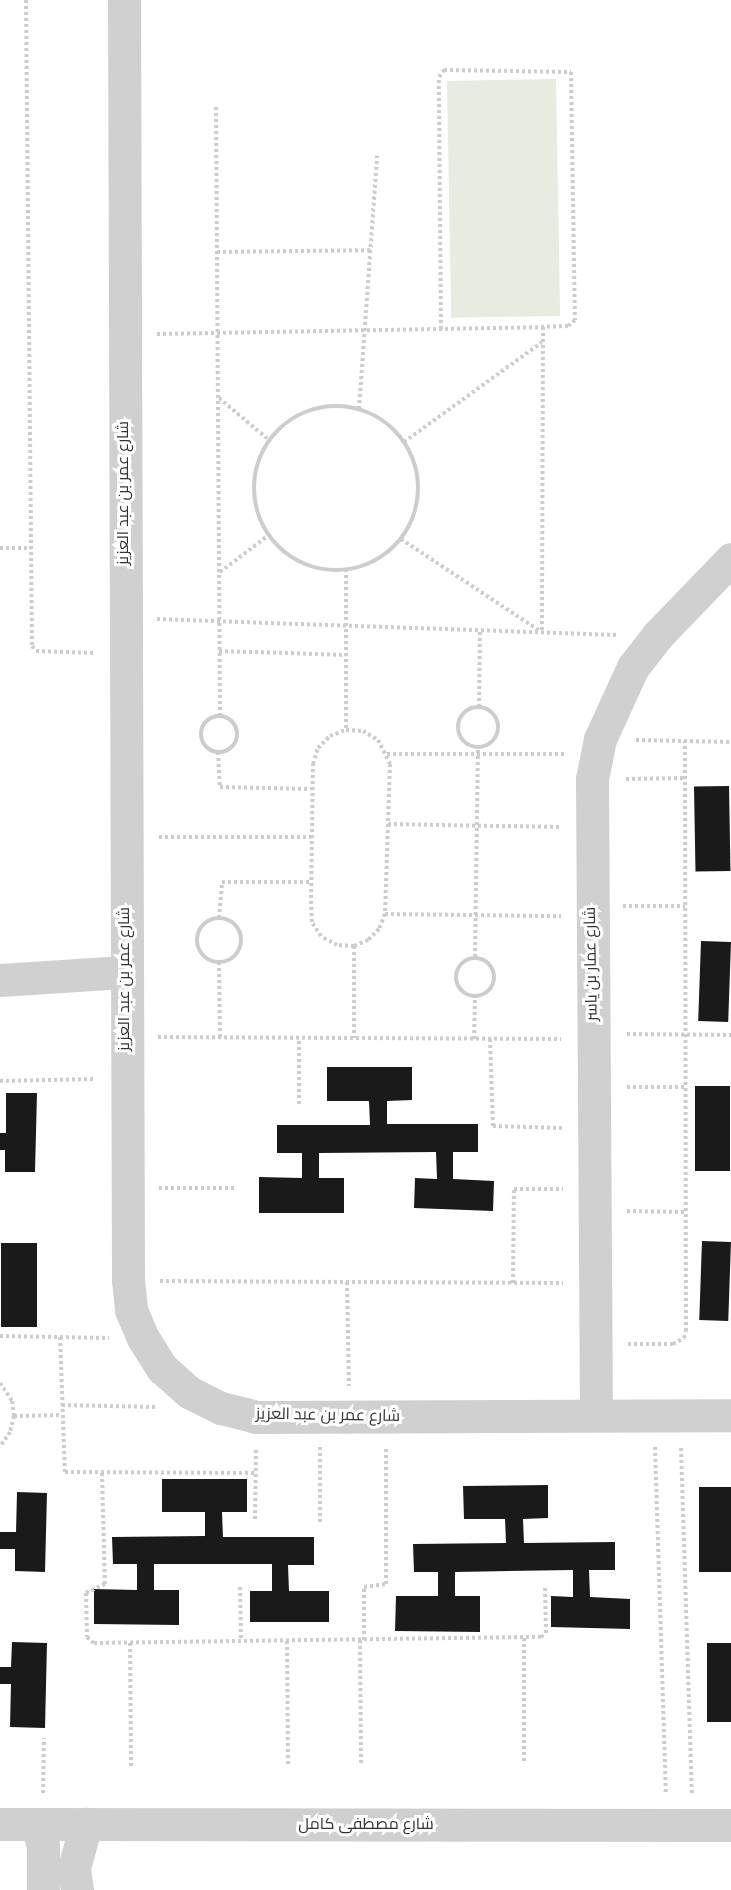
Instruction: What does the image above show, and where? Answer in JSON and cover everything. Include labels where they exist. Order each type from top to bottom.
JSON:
[{"type":"street","name":"شارع عمر بن عبد العزيز","points":[[124,0],[125,1078],[128,1281],[131,1310],[143,1338],[162,1368],[189,1392],[221,1408],[256,1417],[731,1415]]},
{"type":"street","name":"شارع عمار بن ياسر","points":[[596,1415],[590,828],[596,758],[633,667],[657,636],[731,559]]},
{"type":"street","points":[[0,980],[124,972]]},
{"type":"street","name":"شارع مصطفى كامل","points":[[0,1824],[731,1825]]},
{"type":"street","points":[[40,1824],[43,1846],[43,1890]]},
{"type":"street","points":[[77,1890],[74,1868],[86,1824]]},
{"type":"path","points":[[27,0],[33,649],[123,654]]},
{"type":"path","points":[[123,335],[364,330],[441,329],[543,327],[568,326],[575,320],[571,72],[444,70],[439,76],[441,329]]},
{"type":"path","points":[[216,106],[220,716]]},
{"type":"path","points":[[359,409],[377,156]]},
{"type":"path","points":[[217,252],[370,250]]},
{"type":"path","points":[[542,632],[543,327]]},
{"type":"path","points":[[404,442],[542,342]]},
{"type":"path","points":[[218,398],[269,440]]},
{"type":"path","points":[[334,405],[359,409],[392,428],[404,442],[415,466],[418,491],[413,516],[401,539],[385,554],[346,569],[323,569],[302,562],[269,534],[259,517],[254,477],[269,440],[286,422],[309,410],[334,405]]},
{"type":"path","points":[[219,572],[269,534]]},
{"type":"path","points":[[401,539],[542,632]]},
{"type":"path","points":[[0,548],[31,548]]},
{"type":"path","points":[[346,569],[346,730]]},
{"type":"path","points":[[123,618],[657,636]]},
{"type":"path","points":[[478,706],[480,630]]},
{"type":"path","points":[[219,651],[346,655]]},
{"type":"path","points":[[478,706],[490,711],[497,721],[497,733],[490,743],[478,747],[466,743],[458,733],[459,720],[466,710],[478,706]]},
{"type":"path","points":[[220,716],[235,726],[237,735],[227,750],[218,752],[209,749],[201,733],[211,718],[220,716]]},
{"type":"path","points":[[346,730],[370,736],[387,754],[388,824],[384,914],[379,929],[369,940],[354,946],[337,945],[321,936],[312,922],[311,789],[318,748],[330,736],[346,730]]},
{"type":"path","points":[[595,1344],[674,1344],[684,1338],[685,741]]},
{"type":"path","points":[[596,758],[685,741],[731,742]]},
{"type":"path","points":[[475,957],[478,747]]},
{"type":"path","points":[[218,752],[221,787],[311,789]]},
{"type":"path","points":[[387,754],[596,758],[685,778]]},
{"type":"path","points":[[388,824],[590,828]]},
{"type":"path","points":[[124,837],[311,837]]},
{"type":"path","points":[[219,918],[222,882],[311,882]]},
{"type":"path","points":[[384,914],[476,915],[686,906]]},
{"type":"path","points":[[219,918],[231,921],[239,929],[242,940],[239,952],[219,962],[200,951],[197,940],[208,920],[219,918]]},
{"type":"path","points":[[354,946],[354,1038]]},
{"type":"path","points":[[475,957],[486,961],[494,970],[494,983],[487,993],[475,996],[464,993],[457,983],[457,971],[464,961],[475,957]]},
{"type":"path","points":[[219,962],[220,1037]]},
{"type":"path","points":[[474,1039],[475,996]]},
{"type":"path","points":[[125,1037],[490,1039],[731,1035]]},
{"type":"path","points":[[299,1038],[299,1104]]},
{"type":"path","points":[[490,1039],[494,1126],[592,1128]]},
{"type":"path","points":[[0,1081],[125,1078]]},
{"type":"path","points":[[592,1087],[686,1087]]},
{"type":"path","points":[[127,1188],[234,1188]]},
{"type":"path","points":[[513,1283],[514,1189],[686,1212]]},
{"type":"path","points":[[128,1281],[594,1284]]},
{"type":"path","points":[[320,1522],[335,1416],[347,1282]]},
{"type":"path","points":[[0,1336],[143,1338]]},
{"type":"path","points":[[60,1337],[65,1472],[256,1473]]},
{"type":"path","points":[[0,1383],[12,1401],[14,1416],[10,1432],[0,1447]]},
{"type":"path","points":[[62,1405],[164,1407]]},
{"type":"path","points":[[14,1416],[62,1415]]},
{"type":"path","points":[[667,1415],[680,1825]]},
{"type":"path","points":[[667,1415],[680,1825]]},
{"type":"path","points":[[361,1763],[364,1587],[386,1584],[386,1416]]},
{"type":"path","points":[[255,1519],[256,1417]]},
{"type":"path","points":[[102,1473],[105,1584],[86,1593],[87,1637],[94,1643],[541,1637],[546,1633],[545,1585]]},
{"type":"path","points":[[240,1587],[241,1641]]},
{"type":"path","points":[[524,1638],[524,1761]]},
{"type":"path","points":[[287,1641],[288,1764]]},
{"type":"path","points":[[130,1643],[131,1766]]},
{"type":"path","points":[[40,1824],[44,1738]]},
{"type":"shaded area","points":[[556,79],[560,316],[451,318],[447,81]]},
{"type":"building","points":[[729,786],[730,871],[695,872],[694,787]]},
{"type":"building","points":[[701,941],[731,942],[728,1022],[698,1021]]},
{"type":"building","points":[[327,1067],[412,1067],[412,1100],[387,1101],[387,1124],[478,1124],[478,1152],[453,1152],[453,1179],[494,1181],[493,1211],[414,1208],[415,1178],[437,1179],[436,1152],[319,1153],[319,1178],[344,1178],[344,1213],[259,1213],[259,1177],[302,1178],[302,1153],[277,1153],[277,1125],[370,1125],[369,1101],[327,1101]]},
{"type":"building","points":[[695,1086],[730,1086],[730,1171],[695,1171]]},
{"type":"building","points":[[6,1093],[37,1093],[35,1172],[5,1172],[5,1150],[0,1150],[0,1133],[6,1133]]},
{"type":"building","points":[[702,1241],[731,1242],[728,1321],[699,1320]]},
{"type":"building","points":[[1,1243],[37,1243],[37,1327],[1,1327]]},
{"type":"building","points":[[162,1479],[247,1479],[247,1512],[222,1512],[223,1537],[314,1537],[314,1565],[288,1565],[289,1591],[329,1591],[329,1622],[250,1622],[250,1591],[272,1591],[272,1564],[154,1564],[154,1590],[179,1590],[179,1625],[94,1624],[94,1589],[137,1590],[137,1564],[113,1564],[112,1537],[205,1536],[205,1512],[162,1512]]},
{"type":"building","points":[[548,1485],[548,1518],[523,1519],[524,1543],[615,1542],[615,1570],[589,1570],[590,1597],[630,1599],[630,1629],[551,1627],[551,1596],[573,1597],[573,1570],[455,1572],[455,1596],[480,1596],[480,1632],[395,1631],[396,1596],[438,1596],[438,1572],[414,1572],[413,1544],[506,1543],[505,1519],[464,1519],[463,1486]]},
{"type":"building","points":[[699,1487],[731,1487],[731,1572],[699,1572]]},
{"type":"building","points":[[17,1492],[47,1493],[45,1572],[15,1571],[15,1549],[0,1549],[0,1532],[16,1532]]},
{"type":"building","points":[[12,1642],[47,1643],[45,1728],[10,1727],[11,1684],[0,1684],[0,1667],[11,1667]]},
{"type":"building","points":[[707,1643],[731,1643],[731,1722],[707,1722]]}]
